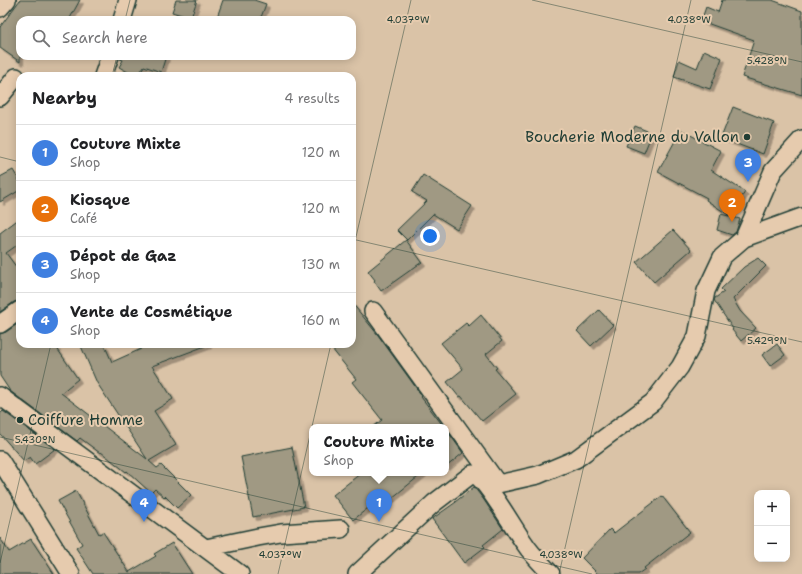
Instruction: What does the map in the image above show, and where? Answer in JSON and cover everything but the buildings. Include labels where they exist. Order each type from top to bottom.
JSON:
[{"type":"street","points":[[0,8],[7,0]]},
{"type":"street","points":[[123,16],[128,0]]},
{"type":"street","points":[[104,72],[109,60]]},
{"type":"street","points":[[0,97],[16,77]]},
{"type":"street","points":[[744,238],[773,171],[802,140]]},
{"type":"street","points":[[357,574],[434,503],[472,474],[475,474],[493,486],[538,475],[576,459],[653,402],[680,367],[697,336],[706,291],[722,257],[744,238],[802,217]]},
{"type":"street","points":[[373,311],[493,486],[525,545],[551,574]]},
{"type":"street","points":[[0,324],[16,313]]},
{"type":"street","points":[[0,396],[240,574]]},
{"type":"street","points":[[0,460],[71,574]]},
{"type":"street","points":[[206,548],[280,533],[341,529]]},
{"type":"place","name":"Boucherie Moderne du Vallon","points":[[747,137]]},
{"type":"place","name":"Dépot de Gaz","points":[[748,182]]},
{"type":"place","name":"Kiosque","points":[[732,222]]},
{"type":"place","name":"Coiffure Homme","points":[[20,420]]},
{"type":"place","name":"Vente de Cosmétique","points":[[144,522]]},
{"type":"place","name":"Couture Mixte","points":[[379,522]]}]
